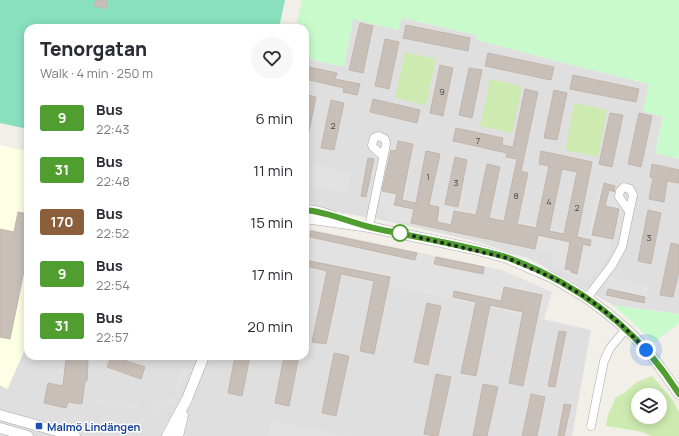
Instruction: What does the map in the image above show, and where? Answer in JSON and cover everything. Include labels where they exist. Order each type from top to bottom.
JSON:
[{"type":"street","points":[[369,227],[383,156]]},
{"type":"street","points":[[309,210],[316,211],[369,227]]},
{"type":"street","points":[[587,298],[612,265],[622,247],[629,211]]},
{"type":"street","points":[[309,219],[369,227],[507,258],[553,278],[587,298],[626,329],[650,355],[679,394]]},
{"type":"street","points":[[591,426],[604,361],[610,348],[626,329]]},
{"type":"street","points":[[167,436],[187,399],[202,360]]},
{"type":"street","points":[[178,436],[187,399]]},
{"type":"street","points":[[0,415],[75,436]]},
{"type":"street","points":[[0,428],[28,436]]},
{"type":"shaded area","points":[[353,18],[398,30],[402,18],[476,35],[477,40],[649,84],[663,116],[655,153],[679,159],[679,314],[613,305],[532,260],[475,241],[382,220],[309,207],[309,59],[344,67]]},
{"type":"shaded area","points":[[389,144],[414,148],[405,199],[588,236],[600,184],[618,187],[622,207],[608,256],[589,280],[575,278],[552,265],[552,253],[385,218],[386,211],[379,209]]},
{"type":"shaded area","points":[[0,145],[24,150],[24,351],[7,389],[0,385]]},
{"type":"shaded area","points":[[309,165],[350,172],[346,193],[309,186]]},
{"type":"shaded area","points":[[309,229],[502,270],[552,292],[544,319],[309,269]]},
{"type":"shaded area","points":[[309,266],[591,330],[572,436],[0,436],[0,385],[8,389],[24,351],[24,360],[309,360]]},
{"type":"shaded area","points":[[608,276],[649,285],[645,305],[604,297]]},
{"type":"shaded area","points":[[182,369],[187,371],[179,391],[174,389]]},
{"type":"shaded area","points":[[172,398],[174,402],[158,412],[155,407]]},
{"type":"shaded area","points":[[91,399],[141,407],[140,409],[91,401]]},
{"type":"shaded area","points":[[271,421],[348,436],[268,436]]},
{"type":"green space","points":[[0,0],[285,0],[280,24],[24,24],[24,128],[0,123]]},
{"type":"green space","points":[[302,0],[679,0],[679,159],[655,153],[663,117],[643,111],[649,84],[477,40],[476,35],[402,18],[398,30],[353,19],[344,67],[309,59],[309,24],[297,24]]},
{"type":"green space","points":[[405,52],[436,59],[426,105],[395,98]]},
{"type":"green space","points":[[490,79],[522,86],[512,133],[480,126]]},
{"type":"green space","points":[[574,103],[607,110],[598,157],[565,150]]},
{"type":"green space","points":[[613,305],[679,314],[679,323],[654,342]]},
{"type":"green space","points":[[652,376],[662,388],[631,388],[631,424],[667,424],[667,393],[679,412],[679,436],[651,436],[643,432],[606,426],[608,415],[616,397],[624,393],[637,382]]},
{"type":"building","points":[[96,0],[107,0],[106,9],[94,6]]},
{"type":"building","points":[[360,23],[373,26],[363,73],[349,70]]},
{"type":"building","points":[[406,25],[470,38],[468,51],[403,38]]},
{"type":"building","points":[[385,39],[399,42],[389,89],[375,86]]},
{"type":"building","points":[[488,53],[554,67],[551,80],[485,66]]},
{"type":"building","points":[[440,65],[453,68],[443,116],[430,113]]},
{"type":"building","points":[[309,67],[337,73],[335,79],[360,84],[357,95],[343,92],[344,88],[309,80]]},
{"type":"building","points":[[469,68],[482,70],[472,118],[459,115]]},
{"type":"building","points":[[573,75],[639,89],[636,102],[570,89]]},
{"type":"building","points":[[525,89],[538,92],[521,171],[528,173],[517,224],[536,228],[549,166],[539,164],[541,151],[592,162],[577,237],[591,240],[590,246],[583,244],[577,274],[571,272],[571,270],[565,269],[570,242],[538,235],[535,249],[411,223],[414,209],[394,205],[397,194],[382,191],[391,150],[396,151],[398,141],[413,144],[402,200],[416,203],[426,151],[440,154],[429,205],[439,207],[437,222],[451,225],[454,211],[476,215],[487,164],[500,167],[489,218],[504,221],[517,159],[506,157],[507,153],[453,141],[456,128],[503,138],[502,145],[513,147]],"holes":[[[562,169],[577,172],[564,234],[549,231]]]},
{"type":"building","points":[[554,90],[567,93],[557,140],[544,138]]},
{"type":"building","points":[[309,95],[316,97],[309,131]]},
{"type":"building","points":[[373,99],[420,110],[417,123],[370,112]]},
{"type":"building","points":[[331,100],[344,103],[334,150],[321,148]]},
{"type":"building","points":[[610,113],[623,115],[612,167],[599,164]]},
{"type":"building","points":[[639,113],[652,116],[641,167],[628,164]]},
{"type":"building","points":[[455,157],[467,160],[458,207],[445,204]]},
{"type":"building","points":[[368,158],[374,159],[366,197],[361,196]]},
{"type":"building","points":[[652,164],[679,170],[679,183],[667,181],[664,202],[649,199],[653,178],[650,177]]},
{"type":"building","points":[[604,183],[615,186],[614,192],[609,190],[605,206],[619,209],[613,239],[592,235]]},
{"type":"building","points":[[648,210],[661,213],[651,264],[638,261]]},
{"type":"building","points":[[18,212],[24,213],[24,271],[10,339],[0,337],[0,229],[14,232]]},
{"type":"building","points":[[311,231],[417,253],[415,260],[310,237]]},
{"type":"building","points":[[671,243],[679,245],[679,271],[673,297],[660,295]]},
{"type":"building","points":[[436,257],[484,267],[483,274],[434,264]]},
{"type":"building","points":[[309,261],[390,277],[374,354],[360,351],[374,281],[341,274],[326,344],[312,342],[327,271],[309,267]]},
{"type":"building","points":[[504,287],[542,295],[523,386],[509,383],[523,312],[490,305],[476,376],[461,373],[476,302],[453,297],[454,291],[501,301]]},
{"type":"building","points":[[608,289],[645,297],[644,303],[606,295]]},
{"type":"building","points":[[427,303],[441,306],[428,365],[414,362]]},
{"type":"building","points":[[559,331],[566,332],[555,387],[548,386]]},
{"type":"building","points":[[334,353],[349,356],[336,416],[322,413]]},
{"type":"building","points":[[66,360],[88,360],[87,381],[85,381],[82,404],[68,402],[66,408],[44,403],[48,383],[63,386]]},
{"type":"building","points":[[110,360],[123,360],[145,367],[141,379],[107,367]]},
{"type":"building","points":[[234,360],[249,360],[242,396],[228,393]]},
{"type":"building","points":[[283,360],[298,360],[289,406],[275,403]]},
{"type":"building","points":[[436,374],[451,377],[438,436],[434,436],[424,434]]},
{"type":"building","points":[[483,384],[498,387],[487,436],[473,436]]},
{"type":"building","points":[[531,394],[545,397],[537,436],[522,436]]},
{"type":"building","points":[[564,404],[571,405],[564,436],[558,436]]},
{"type":"bus line","name":"9","points":[[309,210],[316,211],[369,227],[507,258],[553,278],[587,298],[626,329],[660,367],[679,394]]},
{"type":"place","name":"Malmö Lindängen","points":[[39,426]]},
{"type":"route","points":[[400,233],[507,258],[532,268],[553,278],[587,298],[626,329],[646,350]]}]
